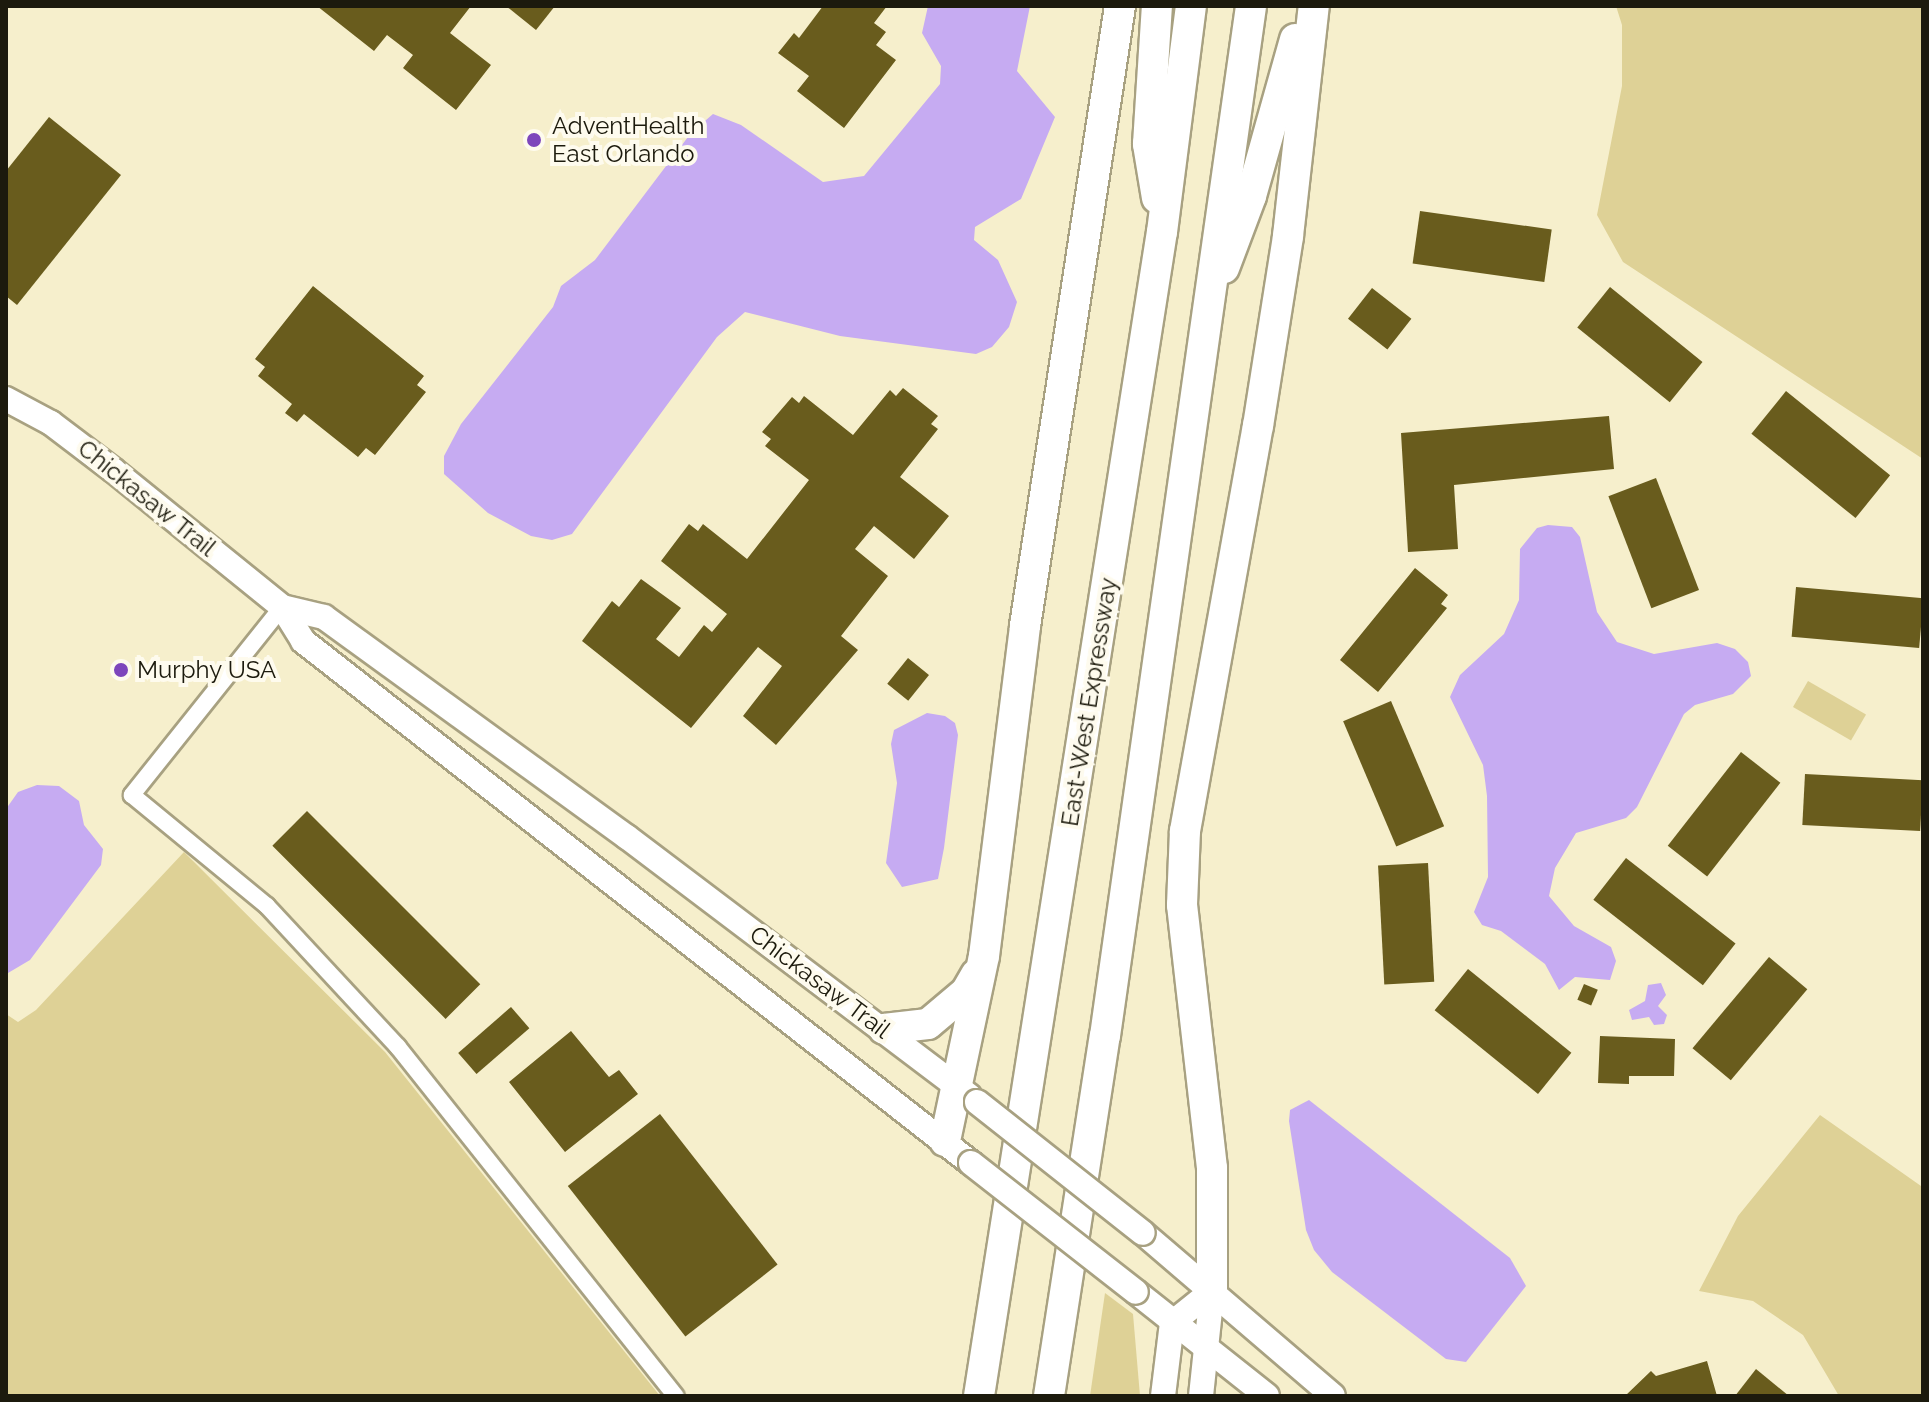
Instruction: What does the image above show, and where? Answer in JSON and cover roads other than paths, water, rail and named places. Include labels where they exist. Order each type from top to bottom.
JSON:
[{"type":"highway","points":[[945,1141],[968,1096],[981,967],[1025,626],[1120,6]]},
{"type":"highway","points":[[1157,6],[1148,144],[1162,232]]},
{"type":"highway","name":"East-West Expressway","points":[[979,1396],[1162,232],[1191,6]]},
{"type":"highway","points":[[1049,1396],[1186,477],[1204,318],[1251,6]]},
{"type":"highway","points":[[1204,318],[1251,196],[1303,6]]},
{"type":"highway","points":[[1212,1291],[1212,1168],[1182,905],[1185,831],[1258,426],[1294,178],[1314,6]]},
{"type":"highway","points":[[884,1029],[928,1024],[966,992],[981,967]]},
{"type":"street","name":"Chickasaw Trail","points":[[6,399],[73,439],[282,607],[303,641],[1267,1396]]},
{"type":"street","name":"Chickasaw Trail","points":[[282,607],[324,617],[884,1029],[1143,1233],[1333,1396]]},
{"type":"street","points":[[282,607],[132,795],[267,906],[398,1047],[676,1396]]},
{"type":"street","points":[[1163,1396],[1172,1323],[1212,1291]]},
{"type":"street","points":[[1201,1396],[1212,1291]]},
{"type":"place","name":"AdventHealth East Orlando","points":[[534,140]]},
{"type":"place","name":"Murphy USA","points":[[121,670]]}]
